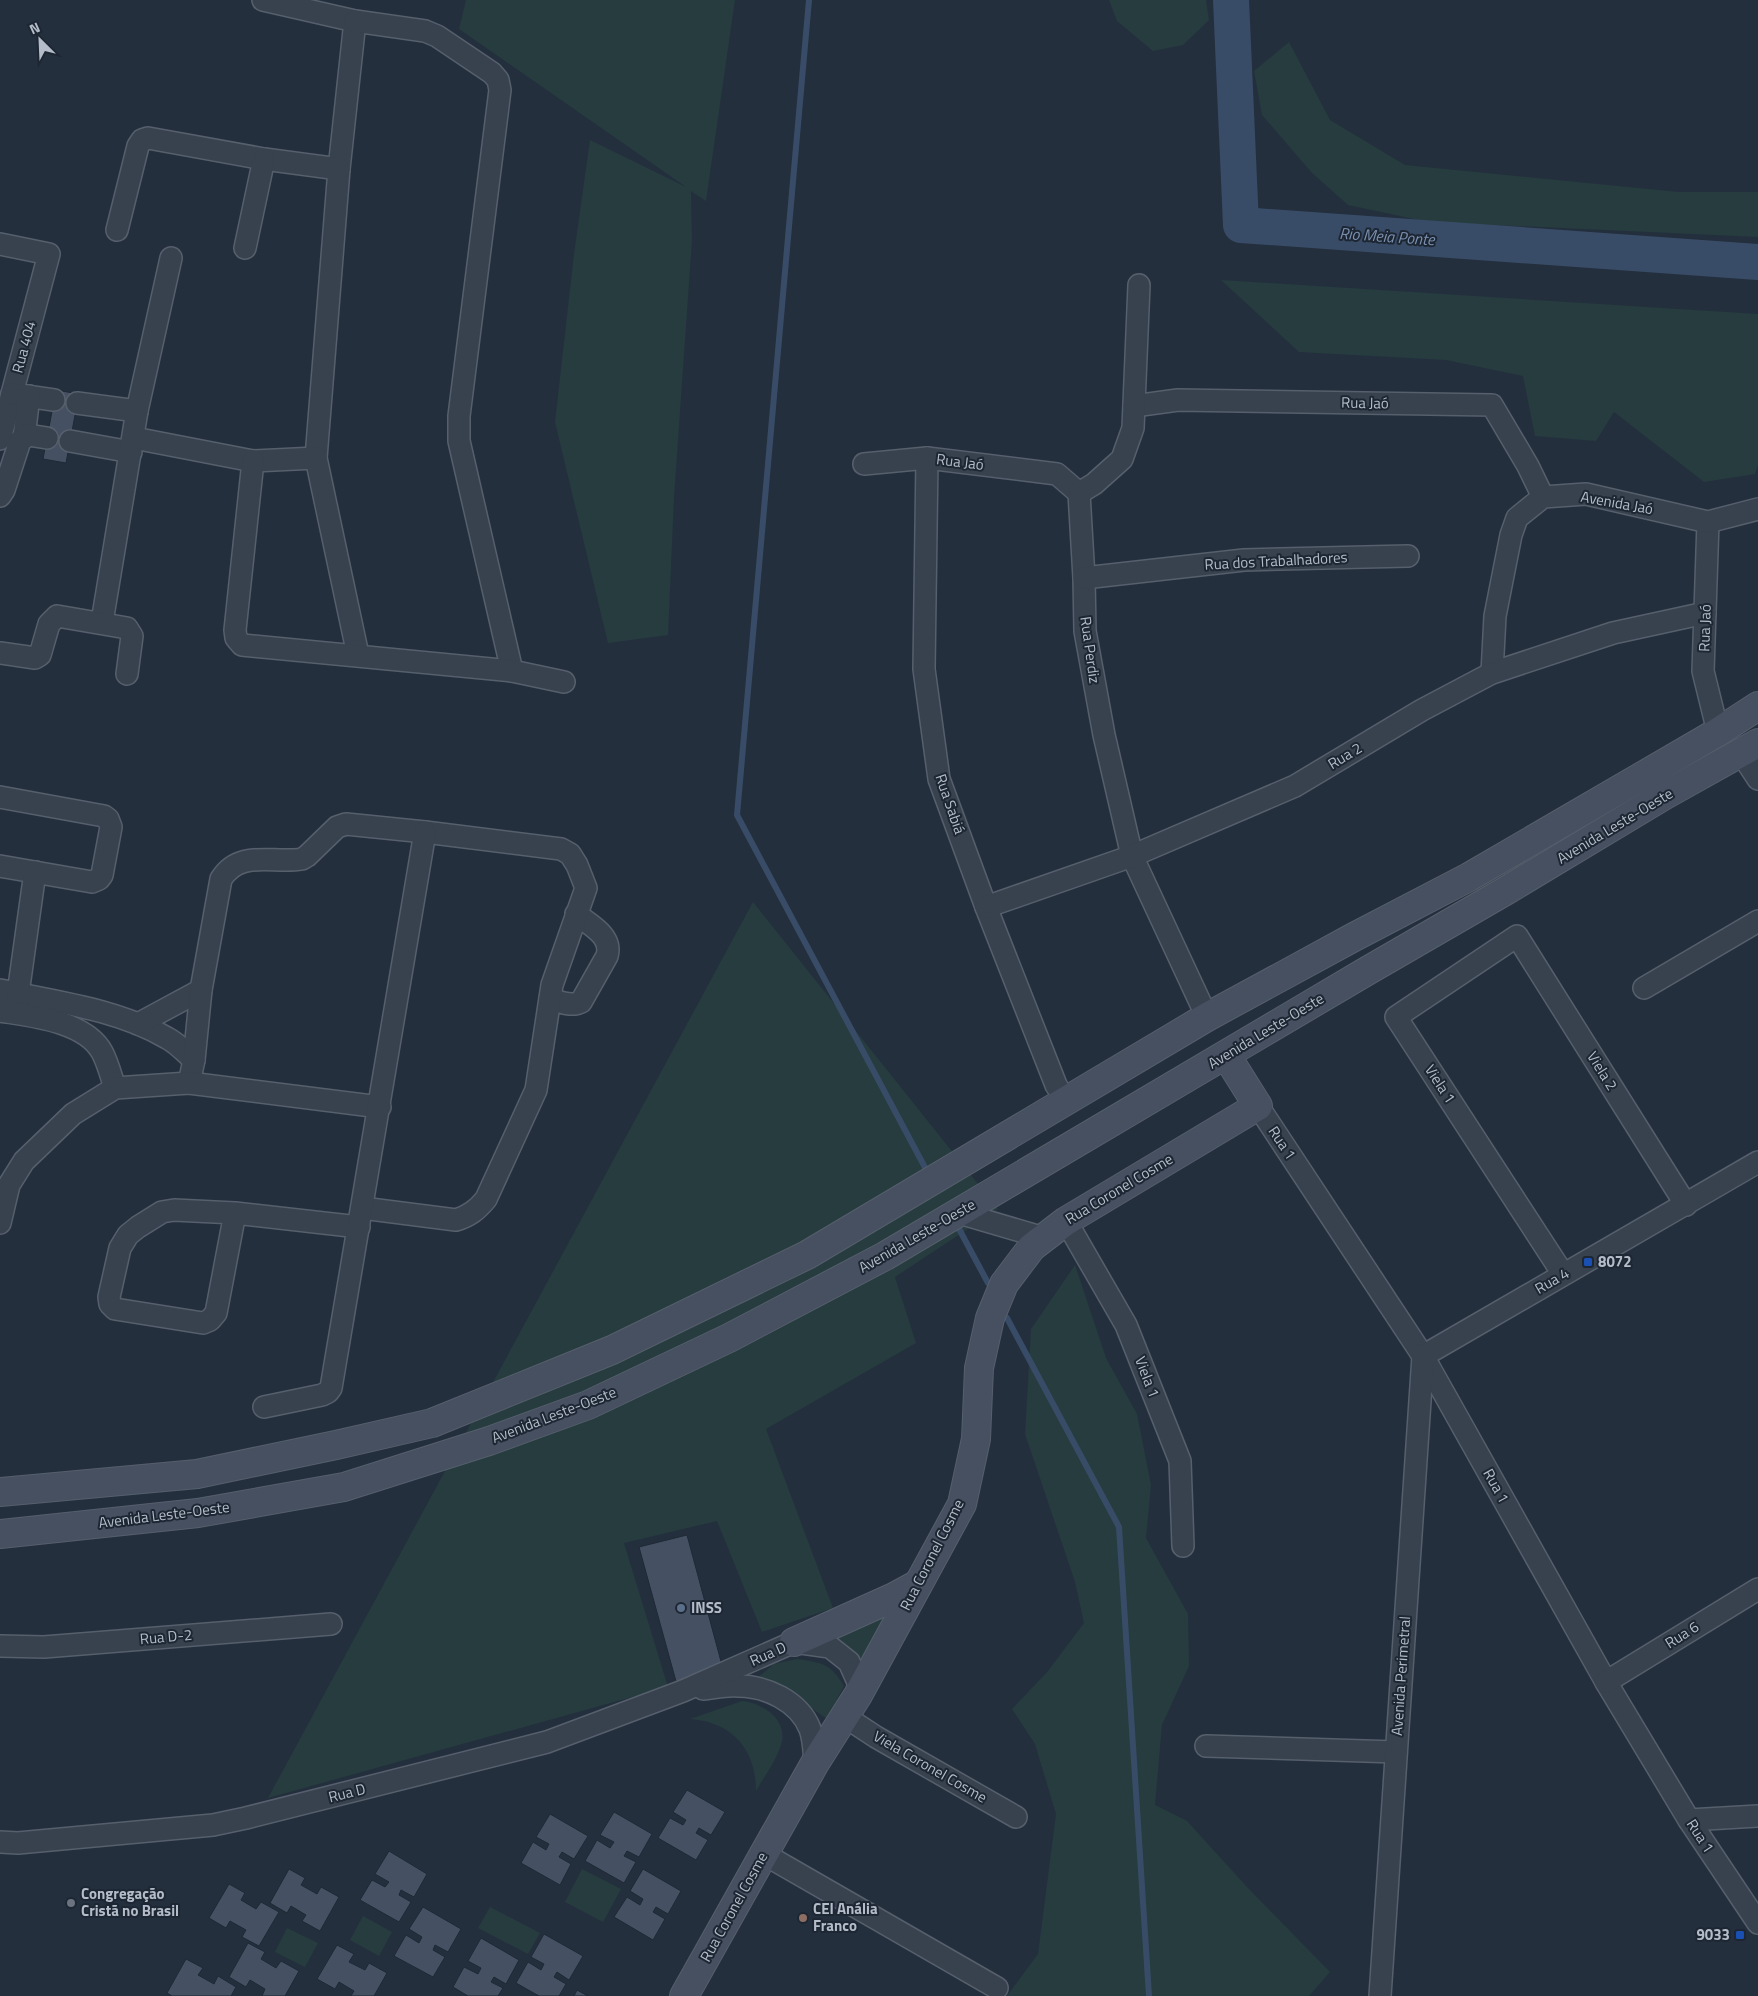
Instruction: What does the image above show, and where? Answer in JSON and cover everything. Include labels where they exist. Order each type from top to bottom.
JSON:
[{"type":"main road","name":"Avenida Leste-Oeste","points":[[0,1492],[197,1474],[432,1423],[612,1350],[714,1302],[807,1255],[1206,1017],[1469,877],[1718,732],[1758,706]]},
{"type":"main road","name":"Avenida Leste-Oeste","points":[[0,1534],[198,1513],[344,1487],[489,1441],[588,1405],[730,1338],[818,1293],[959,1213],[1665,795],[1750,748]]},
{"type":"main road","points":[[1292,970],[1312,1003]]},
{"type":"main road","name":"Rua 1","points":[[1226,1055],[1258,1106]]},
{"type":"main road","name":"Rua Coronel Cosme","points":[[684,1996],[815,1763],[851,1706],[962,1504],[976,1439],[979,1368],[990,1318],[1004,1284],[1032,1247],[1066,1221],[1258,1106]]},
{"type":"main road","points":[[714,1302],[715,1317],[730,1338]]},
{"type":"main road","points":[[673,1321],[688,1325],[693,1333],[694,1343],[686,1358]]},
{"type":"main road","points":[[794,1642],[847,1620],[918,1584]]},
{"type":"street","points":[[263,0],[355,21],[425,31],[437,36],[492,73],[498,80],[500,90],[459,416],[459,441],[512,671]]},
{"type":"street","points":[[355,21],[339,170],[316,458],[358,655]]},
{"type":"street","points":[[117,230],[138,146],[142,140],[148,138],[264,159],[339,170]]},
{"type":"street","points":[[245,248],[264,159]]},
{"type":"street","name":"Rua 404","points":[[0,244],[49,254],[21,395],[0,439]]},
{"type":"street","points":[[102,622],[137,411],[171,258]]},
{"type":"street","points":[[1079,493],[1094,484],[1122,459],[1133,428],[1139,285]]},
{"type":"street","points":[[24,437],[21,395],[54,400]]},
{"type":"street","name":"Rua Jaó","points":[[1134,406],[1178,400],[1492,406],[1528,466],[1543,497]]},
{"type":"street","points":[[77,403],[137,411]]},
{"type":"street","points":[[0,496],[4,490],[20,442],[24,437],[28,435],[47,438]]},
{"type":"street","points":[[70,441],[132,445],[253,461],[316,458]]},
{"type":"street","name":"Rua Jaó","points":[[864,464],[927,458],[1057,474],[1079,493]]},
{"type":"street","name":"Rua Sabiá","points":[[927,458],[924,670],[939,779],[986,907],[1056,1085],[1066,1101]]},
{"type":"street","points":[[253,461],[235,630],[236,638],[242,645],[512,671],[564,682]]},
{"type":"street","name":"Rua Perdiz","points":[[1079,493],[1084,578],[1084,631],[1104,735],[1132,856],[1206,1017]]},
{"type":"street","name":"Avenida Jaó","points":[[1543,497],[1586,494],[1708,522],[1758,508]]},
{"type":"street","points":[[1492,673],[1496,616],[1511,535],[1517,518],[1543,497]]},
{"type":"street","name":"Rua Jaó","points":[[1708,522],[1703,671],[1718,732]]},
{"type":"street","name":"Rua dos Trabalhadores","points":[[1084,578],[1244,560],[1408,556]]},
{"type":"street","name":"Rua 2","points":[[986,907],[1132,856],[1295,786],[1422,710],[1492,673],[1613,633],[1705,613]]},
{"type":"street","points":[[0,653],[35,658],[40,655],[49,624],[57,616],[102,622],[127,628],[132,636],[127,674]]},
{"type":"street","points":[[1750,748],[1758,779]]},
{"type":"street","points":[[0,797],[104,816],[108,819],[111,826],[102,875],[99,880],[92,882],[0,866]]},
{"type":"street","points":[[189,1083],[194,1060],[201,990],[221,879],[227,869],[245,860],[302,859],[308,856],[336,826],[341,824],[425,832],[561,849],[570,854],[577,865],[586,888],[552,985],[536,1090],[486,1199],[478,1209],[468,1216],[456,1220],[174,1210],[162,1212],[128,1235],[120,1248],[109,1297],[110,1304],[115,1309],[203,1322],[210,1320],[216,1313],[235,1213]]},
{"type":"street","points":[[264,1407],[322,1395],[331,1388],[380,1108],[425,832]]},
{"type":"street","points":[[8,1002],[35,872]]},
{"type":"street","points":[[550,1000],[571,1004],[581,1002],[608,956],[609,949],[606,938],[576,914]]},
{"type":"street","points":[[1644,988],[1758,921]]},
{"type":"street","name":"Viela 2","points":[[1517,936],[1686,1205]]},
{"type":"street","name":"Viela 1","points":[[1517,936],[1396,1017],[1563,1274]]},
{"type":"street","points":[[138,1024],[201,990]]},
{"type":"street","points":[[8,1002],[100,1012],[138,1024],[168,1038],[194,1060]]},
{"type":"street","points":[[8,1002],[85,1033],[102,1052],[115,1088]]},
{"type":"street","points":[[0,1223],[9,1185],[24,1161],[73,1114],[115,1088],[189,1083],[380,1108]]},
{"type":"street","name":"Rua 1","points":[[1258,1106],[1423,1356],[1606,1682],[1689,1820],[1758,1923]]},
{"type":"street","name":"Rua 4","points":[[1423,1356],[1758,1162]]},
{"type":"street","points":[[959,1213],[1044,1238]]},
{"type":"street","name":"Viela 1","points":[[1066,1221],[1126,1325],[1180,1461],[1183,1546]]},
{"type":"street","name":"Avenida Perimetral","points":[[1380,1996],[1423,1356]]},
{"type":"street","name":"Rua 6","points":[[1606,1682],[1758,1589]]},
{"type":"street","name":"Rua D-2","points":[[0,1646],[44,1646],[331,1624]]},
{"type":"street","name":"Rua D","points":[[0,1842],[18,1843],[214,1825],[246,1818],[547,1742],[683,1691],[794,1642],[830,1647],[849,1662],[858,1682],[851,1706]]},
{"type":"street","name":"Rua D","points":[[683,1691],[738,1686],[768,1690],[794,1706],[809,1727],[813,1740],[815,1763]]},
{"type":"street","name":"Viela Coronel Cosme","points":[[851,1706],[876,1737],[1016,1817]]},
{"type":"street","points":[[1206,1746],[1396,1752]]},
{"type":"street","points":[[1689,1820],[1758,1816]]},
{"type":"street","points":[[764,1854],[997,1988]]},
{"type":"green space","points":[[466,0],[735,0],[706,201],[691,191],[692,240],[674,498],[668,635],[608,643],[555,422],[574,254],[590,140],[686,187],[459,29]]},
{"type":"green space","points":[[1109,0],[1206,0],[1209,20],[1183,45],[1153,51],[1117,21]]},
{"type":"green space","points":[[1289,42],[1330,120],[1405,165],[1679,192],[1758,192],[1758,237],[1428,222],[1348,205],[1312,173],[1262,115],[1254,71]]},
{"type":"green space","points":[[1221,280],[1758,314],[1758,465],[1755,474],[1704,482],[1614,412],[1596,441],[1535,436],[1523,376],[1446,360],[1299,352]]},
{"type":"green space","points":[[753,902],[998,1209],[895,1277],[916,1343],[766,1429],[833,1608],[762,1632],[717,1521],[624,1543],[668,1687],[268,1798]]},
{"type":"green space","points":[[1075,1265],[1106,1358],[1137,1414],[1151,1485],[1146,1538],[1188,1614],[1189,1666],[1162,1725],[1155,1805],[1187,1821],[1247,1887],[1330,1972],[1309,1996],[1007,1996],[1038,1954],[1056,1814],[1035,1744],[1012,1709],[1048,1671],[1084,1623],[1075,1582],[1025,1434],[1031,1329]]},
{"type":"green space","points":[[904,1601],[863,1674],[829,1641]]},
{"type":"green space","points":[[797,1659],[825,1665],[830,1668],[844,1686],[827,1719],[795,1697],[757,1678],[774,1664]]},
{"type":"green space","points":[[742,1701],[750,1702],[766,1709],[778,1721],[781,1728],[782,1736],[779,1751],[756,1791],[752,1762],[739,1740],[718,1726],[705,1721],[690,1719]]},
{"type":"green space","points":[[582,1869],[621,1889],[603,1922],[565,1902]]},
{"type":"green space","points":[[490,1907],[540,1933],[528,1954],[478,1928]]},
{"type":"green space","points":[[363,1916],[392,1932],[379,1956],[350,1940]]},
{"type":"green space","points":[[287,1928],[318,1943],[305,1967],[275,1952]]},
{"type":"building","points":[[56,390],[79,394],[66,463],[43,459]]},
{"type":"building","name":"INSS","points":[[687,1535],[723,1669],[677,1685],[639,1547]]},
{"type":"building","points":[[687,1790],[725,1812],[711,1835],[699,1828],[696,1833],[708,1840],[696,1860],[658,1838],[670,1818],[683,1825],[686,1820],[673,1812]]},
{"type":"building","points":[[614,1812],[652,1834],[639,1857],[627,1851],[624,1856],[636,1862],[624,1883],[585,1861],[597,1840],[610,1848],[614,1842],[600,1835]]},
{"type":"building","points":[[550,1814],[588,1836],[574,1859],[562,1852],[559,1857],[571,1864],[560,1885],[521,1863],[533,1842],[546,1850],[549,1844],[536,1837]]},
{"type":"building","points":[[389,1851],[427,1874],[414,1897],[401,1890],[399,1895],[411,1902],[399,1922],[360,1900],[372,1880],[385,1887],[389,1882],[375,1874]]},
{"type":"building","points":[[289,1869],[305,1878],[301,1885],[317,1894],[321,1887],[339,1897],[320,1931],[302,1921],[306,1915],[291,1906],[287,1913],[270,1903]]},
{"type":"building","points":[[643,1869],[681,1891],[668,1914],[656,1907],[653,1912],[665,1919],[653,1940],[614,1917],[627,1897],[640,1905],[643,1899],[630,1891]]},
{"type":"building","points":[[229,1884],[245,1893],[241,1900],[256,1909],[261,1902],[279,1912],[259,1946],[242,1937],[246,1930],[230,1921],[226,1928],[209,1918]]},
{"type":"building","points":[[423,1907],[461,1929],[448,1952],[435,1945],[433,1950],[445,1957],[433,1977],[394,1956],[406,1935],[419,1943],[422,1937],[409,1929]]},
{"type":"building","points":[[544,1934],[583,1956],[569,1980],[557,1972],[554,1977],[566,1984],[559,1996],[539,1996],[516,1983],[528,1962],[541,1970],[544,1964],[531,1957]]},
{"type":"building","points":[[481,1938],[519,1960],[506,1984],[494,1977],[491,1982],[503,1988],[498,1996],[468,1996],[453,1987],[464,1967],[478,1974],[481,1968],[468,1961]]},
{"type":"building","points":[[248,1943],[265,1952],[261,1959],[276,1968],[281,1961],[299,1971],[285,1996],[262,1996],[265,1989],[250,1980],[246,1987],[229,1977]]},
{"type":"building","points":[[337,1945],[354,1954],[349,1962],[365,1970],[369,1963],[387,1973],[374,1996],[351,1996],[354,1991],[339,1982],[335,1989],[317,1979]]},
{"type":"building","points":[[186,1959],[203,1968],[198,1975],[214,1984],[218,1976],[236,1987],[231,1996],[172,1996],[167,1993]]},
{"type":"building","points":[[577,1990],[588,1996],[574,1996]]},
{"type":"waterway","points":[[809,0],[737,815],[929,1175]]},
{"type":"waterway","name":"Rio Meia Ponte","points":[[1231,0],[1241,225],[1758,262]]},
{"type":"waterway","points":[[958,1227],[988,1283]]},
{"type":"waterway","points":[[1007,1318],[1119,1527],[1149,1996]]},
{"type":"place","name":"8072","points":[[1588,1262]]},
{"type":"place","name":"INSS","points":[[681,1608]]},
{"type":"place","name":"Congregação Cristã no Brasil","points":[[71,1903]]},
{"type":"place","name":"CEI Anália Franco","points":[[803,1918]]},
{"type":"place","name":"9033","points":[[1740,1935]]}]
